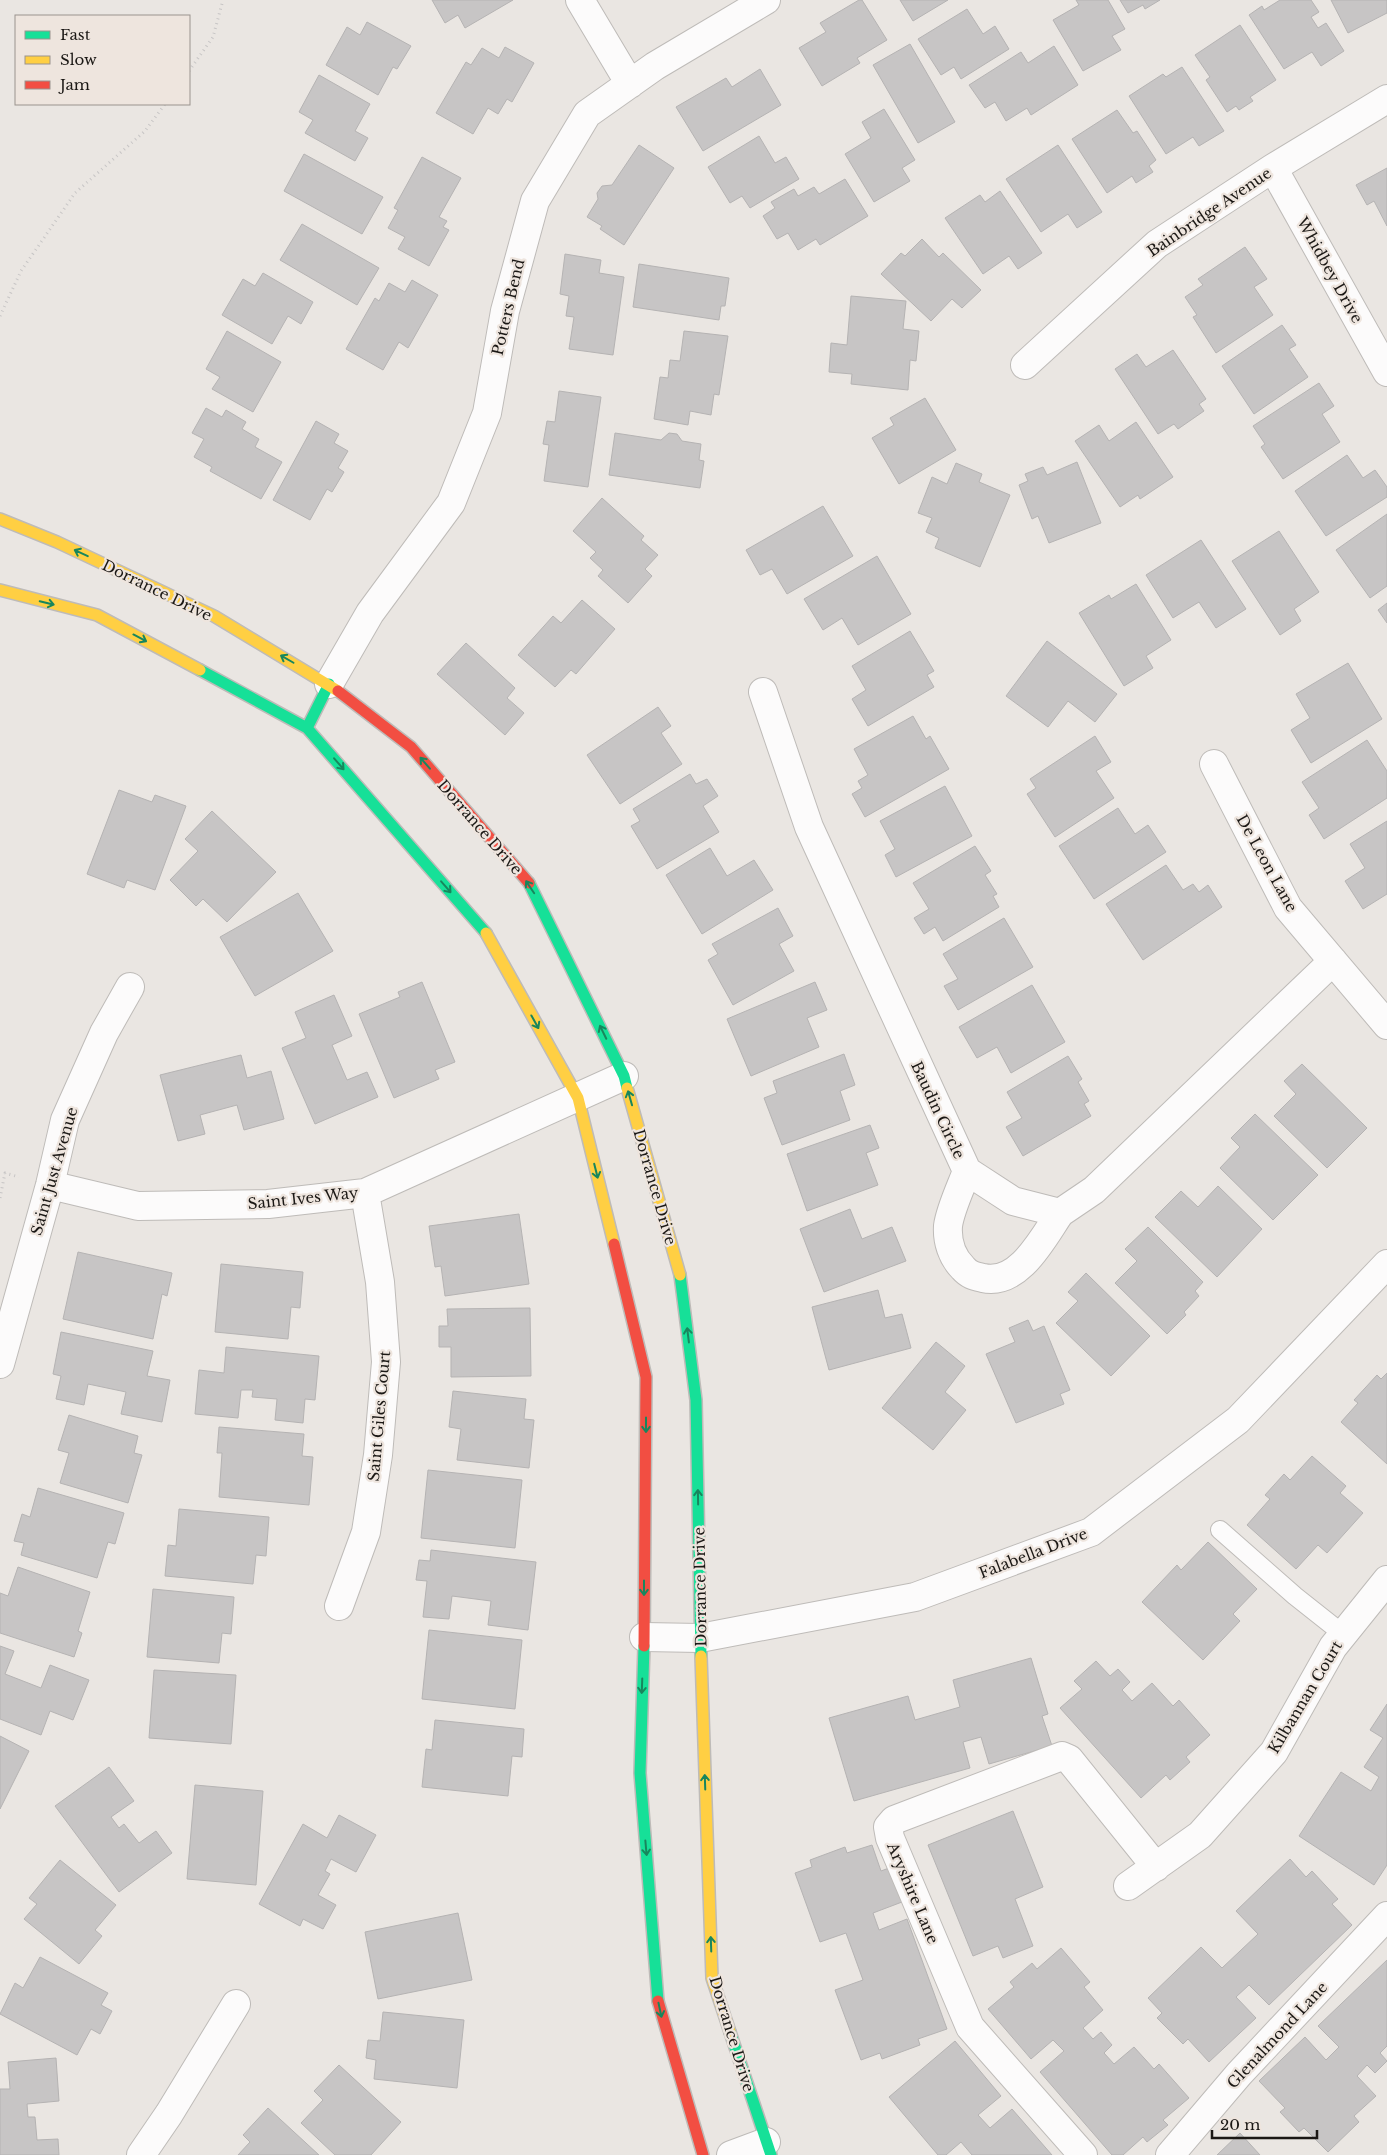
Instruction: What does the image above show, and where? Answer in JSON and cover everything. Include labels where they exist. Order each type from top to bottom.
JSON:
[{"type":"street","points":[[580,0],[630,84]]},
{"type":"street","name":"Potters Bend","points":[[330,684],[370,613],[451,503],[487,413],[505,311],[535,201],[587,114],[655,66],[766,0]]},
{"type":"street","name":"Bainbridge Avenue","points":[[1025,365],[1157,244],[1273,168],[1387,99]]},
{"type":"street","name":"Whidbey Drive","points":[[1273,168],[1387,372]]},
{"type":"street","name":"Dorrance Drive","points":[[0,519],[57,542],[214,616],[330,684],[411,747],[532,886],[624,1076],[681,1279],[696,1400],[700,1638],[712,1978],[768,2148]]},
{"type":"street","points":[[0,590],[97,615],[307,728],[485,932],[578,1098],[646,1377],[644,1637],[640,1774],[659,2008],[703,2155]]},
{"type":"street","points":[[307,728],[330,684]]},
{"type":"street","name":"Baudin Circle","points":[[763,692],[809,827],[967,1171],[1013,1201],[1060,1213]]},
{"type":"street","name":"De Leon Lane","points":[[1214,764],[1288,908],[1387,1025]]},
{"type":"street","points":[[967,1171],[948,1226],[950,1248],[957,1262],[968,1274],[993,1280],[1005,1276],[1023,1264],[1060,1213],[1094,1190],[1333,961]]},
{"type":"street","name":"Saint Just Avenue","points":[[0,1364],[50,1185],[66,1120],[104,1033],[130,987]]},
{"type":"street","name":"Saint Ives Way","points":[[50,1185],[138,1206],[268,1204],[365,1193],[624,1076]]},
{"type":"street","name":"Saint Giles Court","points":[[339,1606],[366,1532],[378,1455],[386,1362],[380,1282],[365,1193]]},
{"type":"street","name":"Falabella Drive","points":[[644,1637],[700,1638],[915,1597],[1091,1532],[1238,1420],[1387,1264]]},
{"type":"street","name":"Kilbannan Court","points":[[1128,1886],[1200,1835],[1274,1752],[1333,1647],[1343,1634],[1382,1595]]},
{"type":"street","name":"Aryshire Lane","points":[[1083,2155],[970,2028],[890,1838],[888,1827],[894,1820],[1062,1756],[1069,1759],[1156,1867]]},
{"type":"street","name":"Glenalmond Lane","points":[[1170,2155],[1240,2074],[1387,1916]]},
{"type":"street","points":[[140,2155],[169,2114],[236,2004]]},
{"type":"street","points":[[731,2155],[768,2148]]},
{"type":"lane","points":[[1220,1530],[1295,1596],[1343,1634]]},
{"type":"path","points":[[190,70],[213,38],[223,0]]},
{"type":"path","points":[[0,316],[21,271],[75,193],[145,131],[164,105]]},
{"type":"building","points":[[432,0],[513,0],[465,28],[458,15],[445,23]]},
{"type":"building","points":[[862,0],[887,40],[857,58],[860,63],[822,86],[799,48],[826,32],[820,23]]},
{"type":"building","points":[[900,0],[948,0],[913,21]]},
{"type":"building","points":[[1076,0],[1108,0],[1125,29],[1112,36],[1121,50],[1083,71],[1053,20],[1079,5]]},
{"type":"building","points":[[1120,0],[1160,0],[1145,9],[1143,5],[1128,13]]},
{"type":"building","points":[[1280,0],[1311,0],[1319,12],[1311,17],[1318,28],[1326,23],[1344,51],[1321,66],[1312,52],[1284,69],[1249,15],[1262,6],[1264,10]]},
{"type":"building","points":[[1331,0],[1387,0],[1387,13],[1348,33]]},
{"type":"building","points":[[967,9],[983,34],[995,26],[1009,49],[961,79],[954,67],[941,75],[918,39]]},
{"type":"building","points":[[367,22],[411,46],[397,69],[393,67],[378,95],[326,65],[347,27],[360,35]]},
{"type":"building","points":[[1240,25],[1276,80],[1250,97],[1253,101],[1239,110],[1236,106],[1227,112],[1206,80],[1210,77],[1195,55]]},
{"type":"building","points":[[910,44],[955,122],[918,143],[873,65]]},
{"type":"building","points":[[1054,46],[1078,85],[1031,115],[1027,108],[1006,121],[995,102],[985,108],[969,85],[1021,52],[1028,63]]},
{"type":"building","points":[[505,47],[534,63],[512,102],[507,99],[498,114],[488,108],[473,134],[436,113],[466,62],[471,65],[482,48],[499,58]]},
{"type":"building","points":[[1182,67],[1224,131],[1199,146],[1193,137],[1166,154],[1129,96],[1163,74],[1166,77]]},
{"type":"building","points":[[760,69],[781,105],[703,151],[676,107],[726,78],[732,87]]},
{"type":"building","points":[[319,75],[370,104],[355,131],[368,138],[355,161],[305,133],[313,120],[299,112]]},
{"type":"building","points":[[884,109],[915,160],[902,168],[910,181],[874,202],[845,154],[871,138],[862,122]]},
{"type":"building","points":[[1117,110],[1133,133],[1137,131],[1156,160],[1149,166],[1153,172],[1136,183],[1132,176],[1107,193],[1072,139]]},
{"type":"building","points":[[759,136],[775,163],[786,157],[799,179],[750,208],[742,196],[730,203],[708,167]]},
{"type":"building","points":[[639,145],[674,168],[624,245],[600,229],[602,226],[587,217],[598,199],[597,193],[602,186],[612,185]]},
{"type":"building","points":[[1058,145],[1102,212],[1077,228],[1068,214],[1041,232],[1006,179]]},
{"type":"building","points":[[304,154],[383,197],[362,234],[284,191]]},
{"type":"building","points":[[422,157],[461,178],[439,217],[447,221],[443,227],[449,230],[429,266],[398,249],[405,237],[388,228],[398,210],[394,208]]},
{"type":"building","points":[[1387,168],[1387,226],[1374,201],[1367,205],[1356,185]]},
{"type":"building","points":[[845,179],[868,216],[820,245],[816,239],[798,250],[788,233],[777,239],[763,216],[775,208],[771,202],[794,189],[798,196],[814,187],[819,194]]},
{"type":"building","points":[[1000,191],[1042,253],[1018,269],[1009,256],[983,274],[945,218],[980,195],[985,202]]},
{"type":"building","points":[[302,224],[379,268],[357,305],[280,260]]},
{"type":"building","points":[[922,239],[939,257],[943,253],[981,290],[962,308],[952,299],[931,321],[881,274],[901,253],[905,256]]},
{"type":"building","points":[[1245,247],[1267,279],[1254,287],[1273,315],[1216,353],[1193,317],[1197,315],[1185,297],[1203,285],[1198,279]]},
{"type":"building","points":[[565,254],[601,260],[599,273],[624,277],[613,355],[569,349],[574,317],[566,316],[569,296],[560,294]]},
{"type":"building","points":[[639,264],[729,278],[725,306],[721,306],[719,320],[633,307]]},
{"type":"building","points":[[263,273],[313,302],[301,324],[288,316],[272,344],[222,315],[243,279],[255,286]]},
{"type":"building","points":[[412,280],[438,295],[408,348],[399,342],[383,370],[346,349],[375,298],[379,301],[389,283],[405,292]]},
{"type":"building","points":[[851,296],[906,301],[903,329],[919,331],[916,361],[910,360],[908,390],[851,384],[852,374],[829,372],[831,343],[847,345]]},
{"type":"building","points":[[1282,325],[1296,345],[1289,349],[1308,377],[1254,414],[1222,366]]},
{"type":"building","points":[[227,331],[281,362],[253,412],[212,389],[220,377],[206,369]]},
{"type":"building","points":[[684,331],[728,336],[719,395],[714,394],[711,415],[690,411],[688,425],[654,419],[660,377],[668,378],[670,360],[680,361]]},
{"type":"building","points":[[1173,350],[1206,399],[1199,404],[1204,411],[1178,429],[1174,424],[1158,434],[1115,369],[1137,354],[1146,367]]},
{"type":"building","points":[[1319,383],[1334,406],[1322,414],[1340,442],[1283,479],[1261,447],[1265,444],[1253,426]]},
{"type":"building","points":[[559,391],[601,397],[588,487],[544,481],[549,445],[543,444],[547,421],[555,422]]},
{"type":"building","points":[[925,398],[956,450],[899,484],[872,438],[894,425],[890,418]]},
{"type":"building","points":[[206,408],[222,417],[226,410],[246,422],[242,429],[259,439],[255,447],[282,462],[261,499],[210,471],[212,467],[194,457],[204,439],[192,433]]},
{"type":"building","points":[[316,421],[339,434],[334,443],[348,451],[338,468],[344,472],[332,492],[327,489],[310,520],[273,500]]},
{"type":"building","points":[[1136,422],[1173,477],[1140,499],[1138,495],[1120,507],[1075,441],[1099,425],[1109,441]]},
{"type":"building","points":[[615,433],[661,440],[669,433],[677,434],[682,441],[701,444],[699,460],[704,461],[700,488],[609,475]]},
{"type":"building","points":[[1347,455],[1363,478],[1375,470],[1387,487],[1387,497],[1326,536],[1295,491]]},
{"type":"building","points":[[1077,462],[1101,523],[1049,543],[1038,516],[1032,519],[1019,485],[1028,481],[1025,474],[1043,467],[1047,475]]},
{"type":"building","points":[[956,463],[982,474],[979,482],[1010,495],[980,567],[935,548],[939,538],[926,532],[932,518],[918,513],[932,477],[947,484]]},
{"type":"building","points":[[602,498],[644,536],[641,540],[658,555],[645,569],[652,576],[628,603],[598,576],[603,570],[590,558],[596,552],[573,531]]},
{"type":"building","points":[[823,506],[853,556],[787,594],[772,569],[760,575],[746,550]]},
{"type":"building","points":[[1387,514],[1387,586],[1370,598],[1336,550]]},
{"type":"building","points":[[1279,531],[1319,592],[1294,609],[1301,621],[1280,635],[1232,561]]},
{"type":"building","points":[[1201,540],[1246,609],[1216,628],[1199,602],[1173,618],[1146,575]]},
{"type":"building","points":[[877,556],[911,614],[858,645],[842,618],[823,630],[804,599]]},
{"type":"building","points":[[1136,584],[1171,640],[1146,656],[1153,668],[1124,686],[1079,613],[1109,595],[1111,599]]},
{"type":"building","points":[[582,600],[615,629],[576,674],[571,670],[555,687],[518,655],[553,616],[561,623]]},
{"type":"building","points":[[1387,603],[1387,623],[1378,610]]},
{"type":"building","points":[[910,631],[934,671],[927,675],[934,687],[868,726],[852,699],[866,690],[852,666]]},
{"type":"building","points":[[1047,641],[1117,694],[1095,722],[1068,701],[1048,727],[1006,696]]},
{"type":"building","points":[[466,643],[515,688],[507,698],[524,713],[505,735],[437,674]]},
{"type":"building","points":[[1348,663],[1382,719],[1311,763],[1291,730],[1310,718],[1296,694]]},
{"type":"building","points":[[658,707],[671,726],[661,733],[682,764],[620,804],[587,755]]},
{"type":"building","points":[[913,716],[926,739],[930,736],[949,769],[865,817],[852,794],[862,788],[858,781],[868,775],[854,749]]},
{"type":"building","points":[[1095,736],[1111,762],[1096,771],[1114,798],[1055,837],[1027,794],[1036,788],[1030,779]]},
{"type":"building","points":[[1367,740],[1387,771],[1387,798],[1324,839],[1309,815],[1319,808],[1302,782]]},
{"type":"building","points":[[690,774],[696,784],[707,779],[718,796],[703,806],[719,832],[657,869],[631,826],[640,821],[633,809]]},
{"type":"building","points":[[945,786],[972,836],[896,877],[885,855],[895,849],[880,821]]},
{"type":"building","points":[[119,790],[152,802],[155,795],[186,806],[155,890],[127,880],[124,888],[87,874]]},
{"type":"building","points":[[1118,808],[1135,834],[1148,825],[1166,852],[1094,899],[1059,846]]},
{"type":"building","points":[[212,811],[276,872],[227,922],[203,899],[196,906],[170,880],[198,851],[185,839]]},
{"type":"building","points":[[1387,821],[1387,894],[1363,909],[1345,881],[1365,868],[1350,844]]},
{"type":"building","points":[[975,846],[991,871],[985,875],[997,894],[993,896],[999,907],[943,941],[935,927],[924,934],[914,918],[929,909],[913,883]]},
{"type":"building","points":[[710,848],[727,876],[754,860],[773,890],[702,934],[666,875]]},
{"type":"building","points":[[1166,865],[1183,890],[1193,884],[1199,892],[1208,885],[1222,907],[1143,960],[1106,904]]},
{"type":"building","points":[[298,893],[333,951],[255,996],[220,937]]},
{"type":"building","points":[[778,908],[793,936],[779,944],[794,971],[733,1005],[708,960],[718,954],[712,944]]},
{"type":"building","points":[[1004,918],[1033,967],[958,1010],[944,986],[958,979],[943,954]]},
{"type":"building","points":[[422,982],[455,1062],[435,1070],[439,1079],[394,1098],[359,1014],[400,997],[398,992]]},
{"type":"building","points":[[815,982],[827,1010],[807,1018],[819,1047],[751,1076],[727,1019]]},
{"type":"building","points":[[1032,985],[1065,1042],[1011,1073],[997,1047],[977,1058],[959,1027]]},
{"type":"building","points":[[334,995],[352,1036],[332,1045],[347,1080],[367,1072],[378,1097],[315,1124],[282,1048],[306,1038],[295,1012]]},
{"type":"building","points":[[844,1054],[855,1085],[840,1091],[850,1120],[782,1145],[764,1098],[777,1093],[773,1081]]},
{"type":"building","points":[[241,1055],[247,1078],[271,1071],[284,1119],[244,1130],[237,1105],[200,1115],[205,1134],[178,1141],[160,1075]]},
{"type":"building","points":[[1068,1056],[1082,1079],[1078,1082],[1089,1101],[1084,1104],[1091,1116],[1023,1156],[1006,1127],[1022,1118],[1007,1092]]},
{"type":"building","points":[[1302,1064],[1367,1128],[1327,1168],[1274,1116],[1296,1094],[1284,1081]]},
{"type":"building","points":[[1255,1114],[1318,1175],[1273,1220],[1220,1168],[1240,1147],[1231,1138]]},
{"type":"building","points":[[870,1125],[879,1148],[866,1153],[878,1185],[807,1211],[787,1154]]},
{"type":"building","points":[[1218,1186],[1262,1229],[1217,1277],[1155,1217],[1181,1191],[1198,1207]]},
{"type":"building","points":[[850,1209],[862,1239],[892,1227],[906,1261],[824,1292],[800,1229]]},
{"type":"building","points":[[519,1214],[529,1284],[445,1296],[441,1266],[435,1267],[429,1226]]},
{"type":"building","points":[[1148,1227],[1203,1282],[1195,1291],[1199,1296],[1184,1312],[1186,1315],[1167,1334],[1115,1283],[1137,1261],[1125,1249]]},
{"type":"building","points":[[78,1252],[172,1273],[167,1296],[162,1294],[153,1339],[63,1319]]},
{"type":"building","points":[[221,1264],[303,1272],[300,1308],[291,1307],[288,1339],[215,1332]]},
{"type":"building","points":[[1086,1273],[1150,1336],[1111,1376],[1056,1323],[1078,1301],[1068,1292]]},
{"type":"building","points":[[878,1290],[885,1318],[902,1314],[911,1348],[829,1370],[812,1307]]},
{"type":"building","points":[[530,1308],[531,1376],[451,1377],[451,1347],[439,1347],[439,1326],[448,1326],[447,1309]]},
{"type":"building","points":[[1028,1320],[1033,1331],[1044,1326],[1070,1390],[1060,1394],[1064,1404],[1016,1423],[986,1354],[1015,1342],[1009,1328]]},
{"type":"building","points":[[61,1332],[153,1351],[147,1376],[170,1380],[162,1422],[121,1414],[126,1392],[88,1384],[84,1405],[56,1399],[61,1376],[53,1374]]},
{"type":"building","points":[[936,1342],[965,1366],[945,1392],[966,1410],[933,1450],[882,1408]]},
{"type":"building","points":[[226,1347],[319,1356],[315,1400],[305,1399],[303,1423],[275,1420],[277,1399],[252,1397],[253,1390],[241,1390],[238,1418],[195,1414],[199,1370],[224,1373]]},
{"type":"building","points":[[1387,1373],[1387,1464],[1341,1422],[1358,1403],[1354,1400],[1377,1375],[1381,1379]]},
{"type":"building","points":[[453,1391],[526,1399],[524,1419],[534,1420],[529,1468],[457,1460],[461,1429],[449,1427]]},
{"type":"building","points":[[69,1415],[138,1436],[134,1453],[142,1455],[128,1503],[60,1483],[69,1453],[58,1450]]},
{"type":"building","points":[[219,1427],[304,1434],[302,1456],[313,1457],[309,1505],[219,1497],[222,1453],[217,1453]]},
{"type":"building","points":[[1312,1456],[1346,1486],[1340,1493],[1363,1513],[1327,1553],[1318,1545],[1296,1569],[1247,1525],[1270,1499],[1265,1495],[1284,1474],[1290,1480]]},
{"type":"building","points":[[428,1470],[522,1480],[515,1548],[421,1538]]},
{"type":"building","points":[[38,1488],[124,1513],[115,1544],[108,1542],[97,1578],[21,1555],[24,1543],[14,1541],[22,1514],[30,1517]]},
{"type":"building","points":[[179,1509],[269,1517],[266,1556],[256,1555],[253,1584],[165,1576],[168,1545],[176,1546]]},
{"type":"building","points":[[1208,1542],[1257,1589],[1233,1614],[1240,1621],[1203,1660],[1142,1602],[1177,1565],[1181,1570]]},
{"type":"building","points":[[431,1550],[536,1562],[528,1630],[488,1625],[491,1601],[452,1596],[449,1619],[423,1617],[427,1581],[416,1580],[419,1560],[430,1561]]},
{"type":"building","points":[[18,1567],[90,1592],[78,1631],[82,1633],[74,1657],[0,1633],[0,1593],[8,1596]]},
{"type":"building","points":[[153,1589],[234,1597],[231,1634],[222,1633],[219,1663],[147,1657]]},
{"type":"building","points":[[429,1630],[522,1640],[515,1709],[422,1699]]},
{"type":"building","points":[[0,1646],[14,1651],[5,1674],[41,1688],[50,1665],[89,1680],[73,1720],[50,1711],[41,1735],[0,1719]]},
{"type":"building","points":[[1031,1658],[1048,1714],[1042,1716],[1052,1746],[989,1764],[981,1737],[963,1742],[970,1768],[854,1801],[829,1718],[908,1696],[915,1720],[960,1707],[953,1680]]},
{"type":"building","points":[[1096,1661],[1110,1676],[1118,1669],[1130,1682],[1122,1690],[1132,1701],[1152,1683],[1173,1706],[1179,1700],[1210,1735],[1186,1757],[1190,1762],[1170,1780],[1166,1775],[1141,1798],[1060,1708],[1082,1689],[1074,1681]]},
{"type":"building","points":[[154,1670],[236,1675],[231,1744],[149,1738]]},
{"type":"building","points":[[1387,1704],[1387,1865],[1374,1885],[1299,1836],[1341,1772],[1371,1791],[1379,1777],[1364,1767],[1383,1738],[1370,1730]]},
{"type":"building","points":[[435,1720],[524,1729],[522,1757],[512,1756],[508,1796],[422,1787],[426,1749],[432,1750]]},
{"type":"building","points":[[0,1736],[29,1751],[0,1809]]},
{"type":"building","points":[[109,1767],[134,1801],[111,1817],[119,1828],[124,1824],[139,1843],[156,1831],[172,1853],[119,1892],[55,1806]]},
{"type":"building","points":[[195,1785],[263,1791],[256,1885],[187,1879]]},
{"type":"building","points":[[1013,1811],[1043,1887],[1015,1899],[1033,1946],[1003,1958],[998,1946],[973,1956],[928,1845]]},
{"type":"building","points":[[339,1815],[376,1835],[356,1872],[331,1859],[325,1871],[330,1874],[318,1895],[336,1905],[323,1929],[303,1919],[300,1926],[259,1904],[303,1824],[327,1838]]},
{"type":"building","points":[[872,1845],[881,1871],[889,1868],[902,1902],[873,1913],[879,1930],[907,1919],[947,2029],[918,2039],[920,2045],[882,2059],[880,2053],[861,2060],[835,1990],[863,1980],[846,1933],[820,1942],[795,1873],[812,1867],[810,1860],[845,1847],[847,1853]]},
{"type":"building","points":[[1290,1859],[1306,1877],[1312,1871],[1338,1899],[1332,1904],[1352,1925],[1269,2005],[1249,1985],[1236,1997],[1256,2018],[1209,2062],[1188,2039],[1183,2044],[1157,2018],[1162,2013],[1148,1998],[1201,1947],[1222,1968],[1258,1934],[1236,1911]]},
{"type":"building","points":[[60,1860],[116,1905],[95,1930],[102,1936],[79,1964],[24,1919],[37,1904],[29,1898]]},
{"type":"building","points":[[458,1913],[472,1980],[378,1999],[365,1932]]},
{"type":"building","points":[[1061,1948],[1090,1982],[1084,1987],[1103,2010],[1083,2028],[1093,2039],[1101,2032],[1112,2045],[1104,2053],[1114,2064],[1134,2047],[1154,2069],[1159,2064],[1189,2098],[1163,2120],[1168,2125],[1147,2142],[1143,2137],[1123,2155],[1112,2155],[1040,2072],[1064,2051],[1053,2040],[1031,2059],[988,2009],[1014,1987],[1010,1982],[1032,1963],[1037,1969]]},
{"type":"building","points":[[40,1957],[108,1993],[101,2005],[112,2011],[100,2034],[91,2029],[77,2055],[0,2014],[15,1983],[23,1988]]},
{"type":"building","points":[[1387,1960],[1387,2046],[1380,2053],[1387,2061],[1375,2073],[1367,2065],[1357,2076],[1376,2096],[1354,2116],[1359,2122],[1328,2152],[1304,2128],[1299,2132],[1280,2112],[1285,2108],[1259,2081],[1305,2037],[1326,2060],[1339,2047],[1318,2026]]},
{"type":"building","points":[[383,2012],[464,2020],[457,2088],[374,2079],[376,2060],[366,2058],[368,2040],[380,2041]]},
{"type":"building","points":[[955,2041],[1001,2096],[978,2115],[990,2128],[1012,2109],[1052,2155],[972,2155],[961,2142],[946,2155],[938,2155],[889,2097]]},
{"type":"building","points":[[56,2058],[59,2101],[27,2104],[28,2117],[35,2117],[37,2140],[58,2139],[59,2155],[0,2155],[0,2089],[10,2089],[8,2062]]},
{"type":"building","points":[[339,2065],[401,2122],[371,2155],[335,2155],[301,2123],[323,2100],[314,2091]]},
{"type":"building","points":[[268,2108],[319,2155],[238,2155],[250,2142],[243,2135]]},
{"type":"building","points":[[1240,2133],[1260,2155],[1217,2155]]},
{"type":"traffic: fast","points":[[200,670],[307,728],[486,933]]},
{"type":"traffic: fast","points":[[307,728],[329,684]]},
{"type":"traffic: fast","points":[[529,883],[624,1076],[627,1088]]},
{"type":"traffic: fast","points":[[680,1275],[696,1400],[701,1656]]},
{"type":"traffic: fast","points":[[644,1646],[640,1773],[658,2001]]},
{"type":"traffic: fast","points":[[730,2032],[771,2155]]},
{"type":"traffic: slow","points":[[0,519],[57,542],[214,616],[338,691]]},
{"type":"traffic: slow","points":[[0,590],[97,615],[200,670]]},
{"type":"traffic: slow","points":[[486,933],[578,1098],[614,1244]]},
{"type":"traffic: slow","points":[[627,1088],[680,1275]]},
{"type":"traffic: slow","points":[[701,1656],[712,1978],[730,2032]]},
{"type":"traffic: jam","points":[[338,691],[411,747],[529,883]]},
{"type":"traffic: jam","points":[[614,1244],[646,1377],[644,1646]]},
{"type":"traffic: jam","points":[[658,2001],[703,2155]]}]
